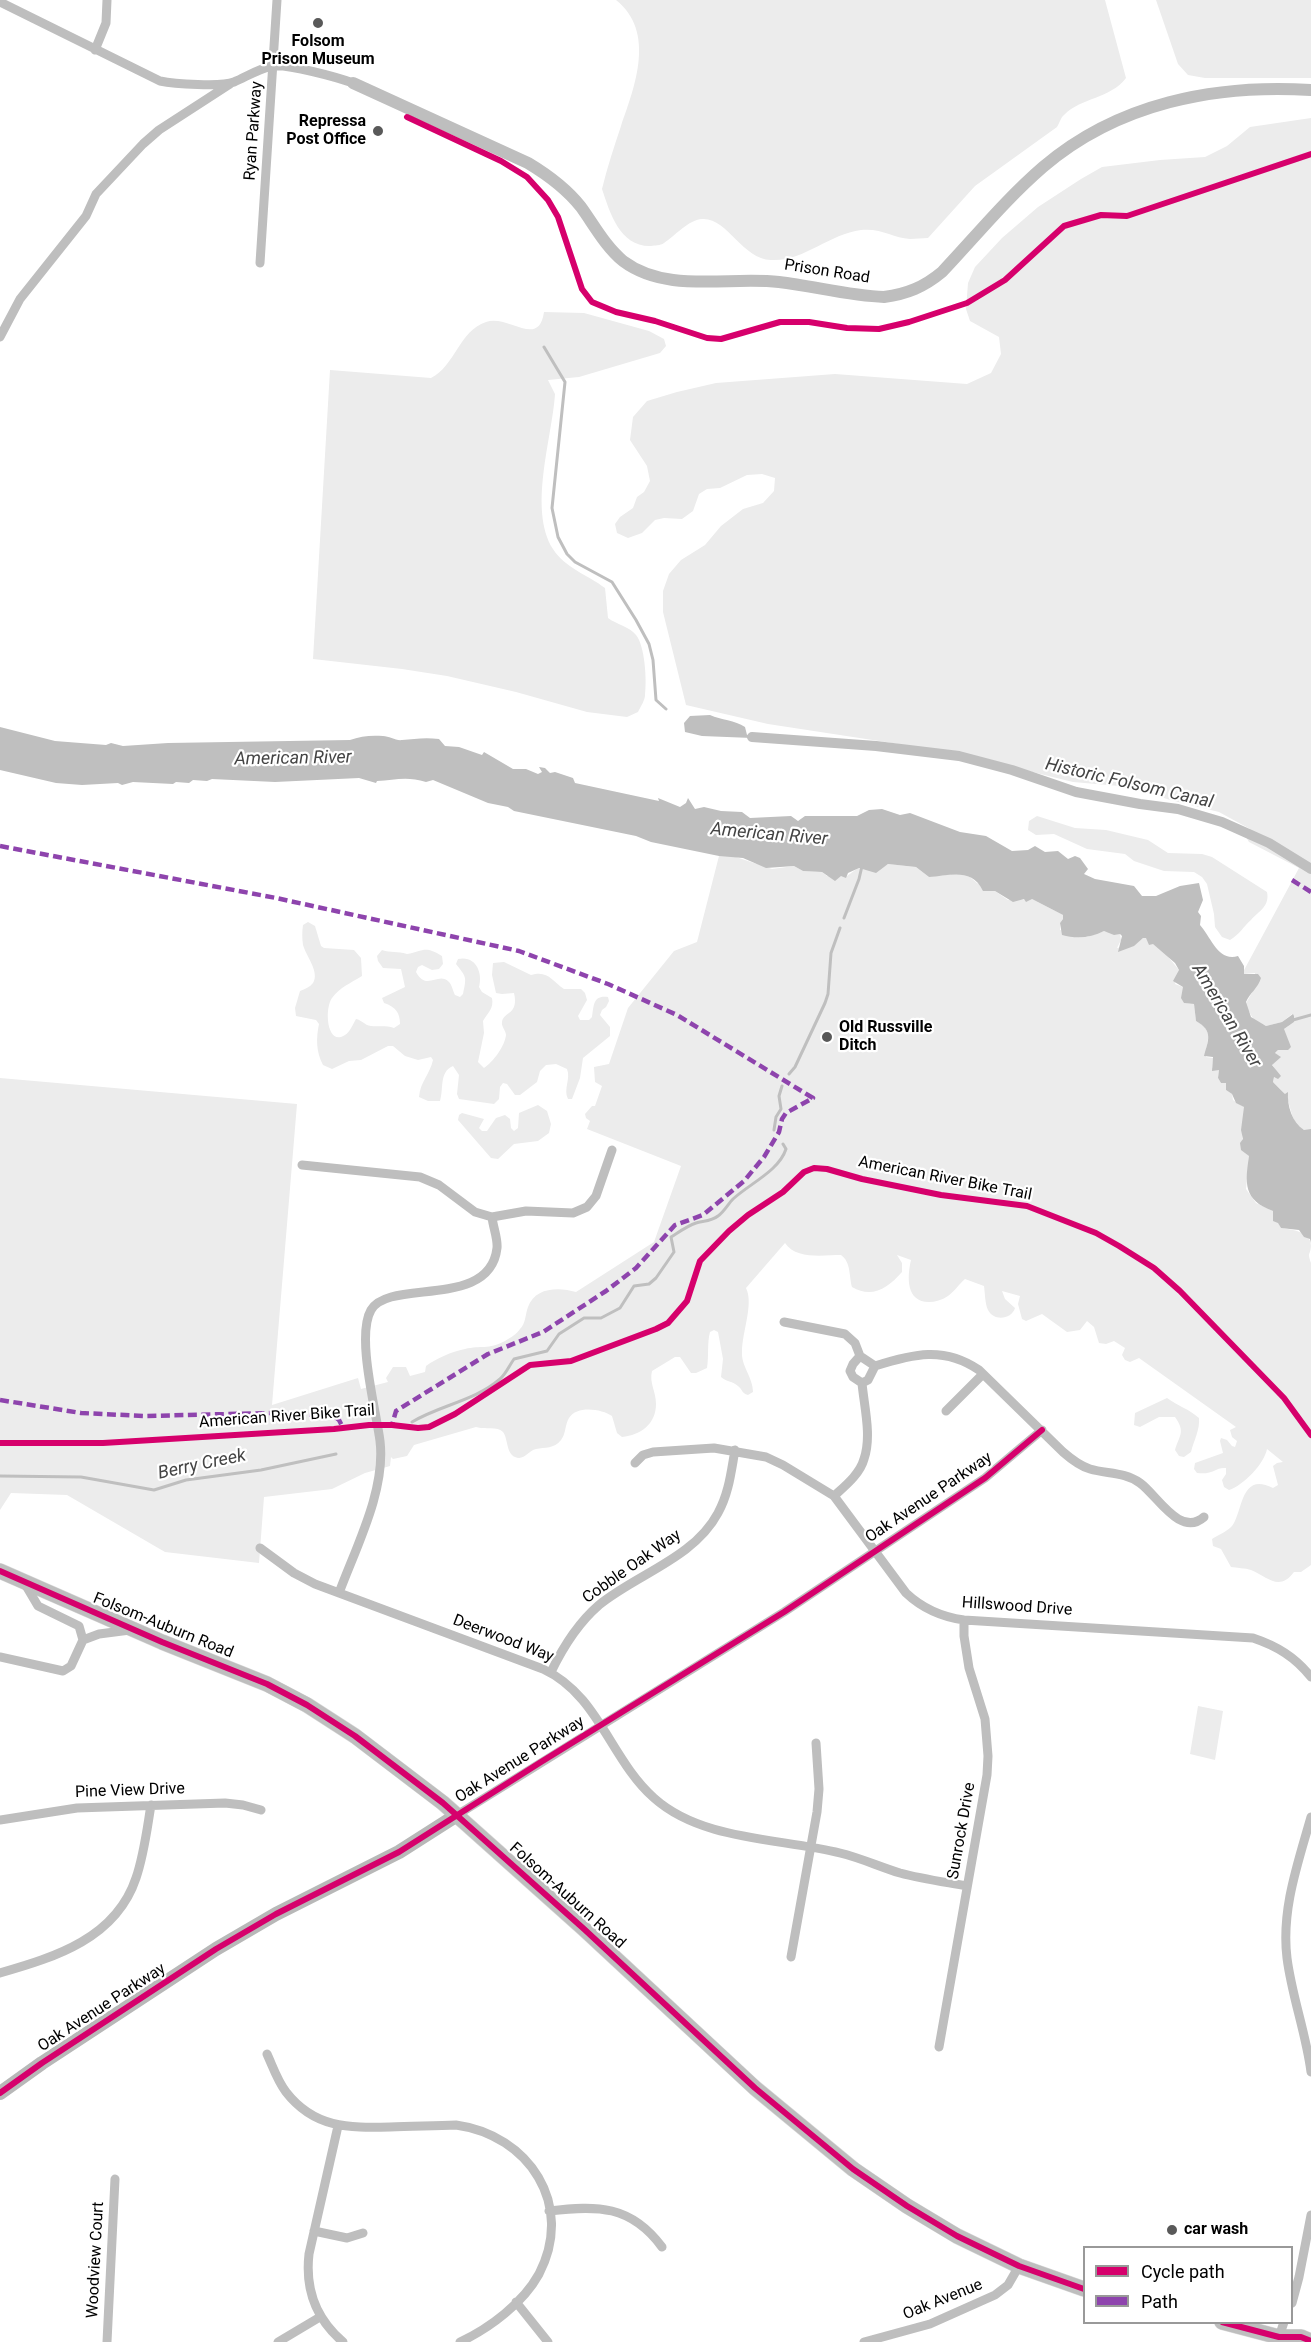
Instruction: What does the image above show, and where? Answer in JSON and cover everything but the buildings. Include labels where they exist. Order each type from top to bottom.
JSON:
[{"type":"main road","name":"Folsom-Auburn Road","points":[[0,1571],[134,1630],[267,1684],[307,1705],[387,1760],[457,1815],[625,1966],[755,2088],[860,2174],[957,2236],[1018,2266],[1083,2289]]},
{"type":"main road","name":"Oak Avenue Parkway","points":[[0,2093],[216,1949],[276,1914],[399,1852],[457,1815]]},
{"type":"main road","points":[[1232,2324],[1301,2337],[1311,2342]]},
{"type":"street","points":[[95,50],[106,22],[107,0]]},
{"type":"street","name":"Ryan Parkway","points":[[260,263],[277,0]]},
{"type":"street","points":[[0,2],[160,81],[175,84],[232,83]]},
{"type":"street","points":[[0,337],[20,299],[86,216],[96,194],[143,144],[159,130],[232,83],[244,76],[273,66]]},
{"type":"street","name":"Prison Road","points":[[273,66],[335,76],[528,163],[549,176],[573,198],[608,247],[623,261],[640,271],[670,280],[760,280],[884,297],[902,295],[930,282],[942,272],[1007,201],[1044,166],[1064,151],[1107,126],[1155,105],[1217,92],[1249,88],[1311,90]]},
{"type":"street","points":[[302,1165],[410,1174],[439,1185],[475,1212],[492,1217],[526,1211],[573,1213],[587,1207],[596,1196],[612,1150]]},
{"type":"street","points":[[339,1593],[375,1495],[381,1468],[380,1441],[366,1350],[371,1311],[378,1303],[387,1299],[467,1285],[484,1275],[494,1259],[497,1248],[492,1217]]},
{"type":"street","points":[[784,1322],[845,1334],[855,1344],[860,1356],[875,1366]]},
{"type":"street","points":[[862,1383],[868,1380],[875,1366],[916,1354],[958,1359],[969,1363],[984,1374],[1078,1464],[1127,1476],[1141,1484],[1177,1519],[1190,1523],[1200,1521],[1204,1517]]},
{"type":"street","points":[[834,1496],[848,1484],[864,1459],[867,1432],[862,1383],[850,1371],[860,1356]]},
{"type":"street","points":[[946,1411],[984,1374]]},
{"type":"street","name":"Oak Avenue Parkway","points":[[457,1815],[784,1612],[985,1478],[1042,1430]]},
{"type":"street","name":"Hillswood Drive","points":[[635,1463],[643,1455],[653,1452],[695,1448],[735,1450],[766,1457],[783,1465],[834,1496],[873,1551],[913,1600],[937,1614],[964,1620],[1253,1638],[1267,1642],[1291,1656],[1311,1677]]},
{"type":"street","name":"Cobble Oak Way","points":[[551,1672],[563,1648],[588,1616],[613,1595],[688,1547],[709,1526],[724,1500],[735,1450]]},
{"type":"street","name":"Deerwood Way","points":[[260,1548],[294,1573],[339,1593],[551,1672],[577,1691],[642,1786],[663,1806],[681,1817],[707,1828],[811,1847],[860,1858],[900,1873],[967,1886]]},
{"type":"street","points":[[0,1657],[63,1671],[71,1666],[83,1640],[79,1626],[38,1606],[24,1582]]},
{"type":"street","name":"Sunrock Drive","points":[[939,2047],[988,1756],[985,1719],[966,1652],[964,1620]]},
{"type":"street","points":[[83,1640],[99,1634],[134,1630]]},
{"type":"street","points":[[791,1957],[819,1789],[816,1743]]},
{"type":"street","name":"Pine View Drive","points":[[0,1820],[77,1808],[234,1803],[261,1809]]},
{"type":"street","points":[[0,1973],[80,1945],[117,1914],[136,1879],[152,1805]]},
{"type":"street","points":[[1311,1817],[1290,1897],[1286,1937],[1290,1977],[1302,2022],[1311,2072]]},
{"type":"street","points":[[267,2054],[285,2091],[297,2104],[320,2120],[338,2126],[357,2128],[456,2125],[491,2134],[514,2148],[533,2169],[543,2187],[549,2211],[550,2233],[544,2260],[531,2286],[516,2302],[482,2330],[460,2342]]},
{"type":"street","points":[[338,2126],[309,2254],[308,2282],[320,2317],[343,2342]]},
{"type":"street","name":"Woodview Court","points":[[107,2342],[115,2179]]},
{"type":"street","points":[[549,2211],[584,2206],[612,2210],[637,2222],[662,2247]]},
{"type":"street","points":[[1293,2299],[1311,2215]]},
{"type":"street","points":[[314,2231],[347,2238],[363,2234]]},
{"type":"street","name":"Oak Avenue","points":[[864,2342],[930,2324],[995,2295],[1008,2285],[1018,2266]]},
{"type":"street","points":[[516,2302],[548,2342]]},
{"type":"street","points":[[278,2342],[320,2317]]},
{"type":"shaded area","points":[[616,0],[1105,0],[1126,78],[1112,90],[1071,109],[1063,116],[1057,127],[975,186],[928,238],[910,239],[875,230],[861,230],[838,237],[794,257],[771,260],[752,253],[719,224],[702,219],[687,225],[662,244],[640,245],[631,241],[618,227],[602,189],[632,94],[639,60],[636,28],[628,13]]},
{"type":"shaded area","points":[[1156,0],[1311,0],[1311,78],[1205,78],[1188,75],[1178,64]]},
{"type":"shaded area","points":[[1311,118],[1311,1129],[1309,1131],[1298,1126],[1292,1116],[1287,1098],[1273,1082],[1276,1071],[1272,1064],[1280,1056],[1275,1054],[1278,1050],[1283,1049],[1284,1029],[1294,1022],[1294,1016],[1292,1014],[1282,1022],[1266,1026],[1254,1020],[1245,1005],[1254,989],[1255,973],[1244,974],[1243,972],[1299,868],[1249,842],[1246,837],[1250,829],[1219,812],[1170,800],[1131,787],[1073,782],[951,752],[768,724],[686,705],[663,612],[663,591],[669,574],[681,560],[705,545],[721,526],[743,509],[763,503],[774,491],[775,478],[762,474],[747,475],[720,488],[707,489],[699,494],[693,511],[682,519],[655,520],[642,533],[628,538],[617,533],[615,524],[620,517],[633,508],[637,497],[644,492],[650,481],[647,466],[630,440],[633,417],[647,401],[716,383],[835,374],[967,384],[991,373],[1001,354],[999,337],[970,321],[966,309],[968,283],[975,267],[1002,238],[1038,207],[1102,167],[1205,157],[1227,146],[1250,127]]},
{"type":"shaded area","points":[[544,312],[584,313],[649,331],[664,339],[666,346],[660,353],[579,377],[548,380],[555,394],[542,494],[542,514],[546,533],[558,556],[605,588],[608,618],[630,630],[639,640],[645,664],[646,681],[644,699],[638,712],[627,717],[587,712],[447,676],[313,659],[330,370],[431,378],[439,373],[469,333],[477,326],[495,321],[521,328],[536,328],[541,323]]},
{"type":"shaded area","points":[[1037,816],[1075,828],[1106,830],[1148,840],[1168,853],[1202,854],[1212,857],[1267,892],[1267,901],[1260,911],[1230,940],[1222,937],[1215,927],[1207,884],[1202,877],[1194,872],[1164,871],[1134,861],[1125,854],[1087,849],[1054,834],[1036,835],[1028,830],[1029,821]]},
{"type":"shaded area","points":[[730,855],[772,869],[794,866],[803,871],[822,872],[827,876],[847,876],[858,868],[874,870],[888,864],[916,867],[929,877],[961,873],[1008,900],[1032,899],[1063,915],[1060,930],[1087,937],[1104,931],[1120,934],[1121,940],[1117,948],[1135,944],[1146,938],[1165,953],[1179,970],[1175,984],[1183,987],[1184,1003],[1194,1004],[1196,1021],[1208,1033],[1206,1057],[1213,1058],[1212,1068],[1219,1070],[1218,1078],[1221,1083],[1226,1083],[1226,1090],[1232,1094],[1233,1100],[1244,1107],[1243,1144],[1249,1156],[1246,1189],[1256,1203],[1273,1211],[1273,1220],[1278,1222],[1281,1228],[1300,1232],[1310,1241],[1311,1565],[1278,1582],[1251,1570],[1231,1567],[1221,1549],[1213,1546],[1212,1539],[1232,1526],[1248,1489],[1254,1485],[1262,1484],[1273,1488],[1278,1485],[1273,1466],[1283,1462],[1267,1449],[1262,1461],[1252,1473],[1241,1484],[1229,1490],[1224,1487],[1222,1480],[1226,1474],[1226,1468],[1197,1473],[1194,1469],[1195,1463],[1223,1453],[1221,1438],[1235,1447],[1237,1441],[1232,1437],[1230,1430],[1236,1427],[1139,1358],[1130,1362],[1125,1360],[1122,1355],[1125,1348],[1114,1341],[1106,1344],[1099,1343],[1094,1327],[1087,1321],[1080,1330],[1067,1332],[1042,1314],[1026,1321],[1022,1319],[1018,1304],[1020,1296],[1002,1291],[1005,1299],[1015,1308],[1007,1317],[998,1318],[987,1308],[984,1286],[965,1279],[943,1299],[931,1302],[921,1301],[912,1293],[910,1287],[911,1260],[897,1255],[902,1263],[902,1272],[897,1278],[879,1290],[866,1292],[852,1287],[848,1265],[841,1255],[803,1254],[796,1252],[785,1243],[746,1288],[749,1302],[742,1357],[753,1392],[748,1395],[736,1384],[721,1377],[723,1359],[718,1332],[714,1330],[709,1336],[707,1368],[691,1373],[680,1357],[675,1357],[652,1371],[651,1379],[656,1399],[655,1411],[650,1423],[641,1431],[622,1437],[617,1433],[612,1416],[596,1410],[583,1410],[569,1418],[564,1435],[558,1443],[533,1450],[521,1458],[512,1455],[503,1432],[494,1429],[476,1427],[414,1445],[407,1456],[393,1459],[391,1457],[390,1466],[365,1473],[332,1489],[264,1497],[259,1563],[165,1552],[67,1495],[11,1493],[0,1510],[0,1078],[297,1104],[272,1405],[358,1378],[361,1389],[388,1382],[386,1378],[393,1367],[406,1367],[410,1376],[425,1372],[426,1366],[449,1354],[505,1341],[522,1327],[531,1300],[542,1292],[562,1289],[576,1292],[654,1242],[681,1166],[587,1129],[590,1121],[585,1114],[592,1106],[595,1106],[602,1086],[595,1082],[594,1067],[609,1064],[628,1008],[674,951],[697,942],[719,856]]},
{"type":"shaded area","points":[[308,922],[315,926],[321,946],[354,950],[361,958],[362,976],[346,985],[332,998],[330,1003],[328,1018],[334,1036],[347,1034],[356,1019],[371,1026],[394,1028],[400,1024],[397,1011],[384,1003],[382,998],[405,987],[401,969],[383,968],[377,956],[382,950],[407,954],[428,950],[442,956],[443,964],[439,969],[432,970],[422,965],[418,967],[416,972],[420,978],[428,981],[445,979],[450,983],[455,995],[460,997],[463,994],[465,980],[464,974],[456,964],[458,959],[464,958],[474,962],[477,966],[480,976],[479,987],[482,992],[492,998],[491,1008],[483,1021],[484,1033],[478,1062],[484,1068],[501,1049],[506,1035],[502,1025],[503,1018],[515,1005],[514,993],[496,993],[492,975],[493,963],[504,962],[531,975],[546,975],[564,989],[581,989],[587,1000],[578,1016],[580,1020],[589,1020],[597,999],[608,997],[609,1001],[600,1015],[610,1027],[610,1036],[583,1058],[580,1078],[572,1099],[568,1099],[567,1095],[567,1069],[556,1064],[546,1065],[540,1071],[537,1082],[520,1095],[515,1095],[507,1084],[503,1083],[500,1087],[499,1099],[494,1104],[459,1099],[457,1094],[459,1075],[453,1066],[444,1076],[440,1101],[428,1101],[419,1097],[433,1060],[431,1057],[418,1060],[405,1056],[393,1046],[388,1046],[361,1060],[349,1061],[332,1069],[323,1065],[319,1055],[317,1040],[319,1024],[316,1020],[296,1016],[295,1008],[300,991],[310,986],[315,979],[314,969],[305,949],[302,935],[303,925]]},
{"type":"shaded area","points":[[538,1105],[547,1111],[551,1124],[549,1133],[538,1141],[514,1144],[498,1159],[491,1158],[458,1120],[462,1113],[484,1119],[479,1128],[487,1131],[496,1118],[505,1115],[510,1119],[511,1128],[514,1131],[518,1128],[519,1113]]},
{"type":"shaded area","points":[[1167,1398],[1199,1418],[1198,1431],[1191,1452],[1184,1457],[1179,1456],[1175,1450],[1181,1430],[1175,1417],[1159,1417],[1140,1427],[1134,1425],[1135,1413]]},
{"type":"shaded area","points":[[1198,1706],[1223,1711],[1215,1760],[1190,1754]]},
{"type":"water","points":[[710,715],[745,727],[747,735],[752,738],[702,736],[685,732],[684,723],[690,716]]},
{"type":"water","name":"American River","points":[[0,727],[55,741],[106,745],[111,743],[123,746],[168,743],[350,740],[375,736],[400,740],[439,739],[445,746],[459,747],[482,755],[484,752],[513,769],[526,769],[538,774],[542,772],[539,767],[545,768],[550,773],[555,772],[573,778],[575,783],[659,801],[658,798],[680,807],[686,803],[688,798],[695,809],[704,807],[742,812],[750,818],[791,816],[798,821],[805,816],[857,816],[869,810],[882,809],[900,815],[910,813],[960,832],[986,836],[1012,851],[1028,850],[1035,846],[1045,852],[1058,851],[1068,859],[1075,856],[1080,858],[1088,869],[1084,874],[1095,879],[1134,886],[1142,896],[1156,896],[1180,886],[1199,883],[1203,900],[1198,912],[1201,916],[1200,925],[1220,952],[1231,957],[1238,956],[1244,966],[1244,974],[1258,974],[1261,978],[1246,1002],[1251,1017],[1266,1026],[1282,1022],[1293,1014],[1294,1016],[1294,1022],[1284,1029],[1291,1047],[1275,1053],[1281,1057],[1272,1065],[1281,1076],[1278,1079],[1274,1077],[1273,1082],[1285,1094],[1288,1092],[1289,1108],[1296,1123],[1304,1130],[1311,1129],[1311,1243],[1310,1239],[1304,1237],[1299,1230],[1281,1228],[1273,1221],[1273,1211],[1263,1207],[1251,1196],[1247,1182],[1249,1156],[1241,1150],[1240,1143],[1243,1139],[1241,1130],[1244,1107],[1236,1103],[1232,1094],[1226,1090],[1226,1083],[1221,1083],[1218,1078],[1219,1070],[1212,1071],[1213,1057],[1204,1056],[1208,1041],[1207,1033],[1196,1021],[1194,1004],[1184,1003],[1181,998],[1183,987],[1173,981],[1179,970],[1175,963],[1153,944],[1149,945],[1146,938],[1118,952],[1122,936],[1120,934],[1114,935],[1104,931],[1083,937],[1062,935],[1060,923],[1063,915],[1032,899],[1026,902],[1024,899],[1013,902],[995,891],[983,891],[978,883],[966,876],[929,877],[916,867],[888,864],[876,873],[859,868],[848,873],[846,878],[841,876],[835,881],[822,872],[803,871],[794,866],[766,868],[743,858],[719,856],[514,811],[508,807],[488,803],[433,780],[426,782],[401,779],[377,781],[376,783],[359,778],[275,782],[212,779],[173,784],[56,783],[0,770]]},
{"type":"waterway","points":[[544,347],[565,382],[552,508],[558,537],[567,554],[575,562],[612,582],[636,620],[649,644],[653,660],[656,700],[666,709]]},
{"type":"waterway","name":"Historic Folsom Canal","points":[[752,737],[876,746],[959,756],[1012,770],[1076,792],[1178,809],[1222,822],[1269,843],[1311,869]]},
{"type":"waterway","points":[[844,918],[862,866]]},
{"type":"waterway","points":[[789,1074],[795,1067],[825,1003],[828,994],[831,953],[840,928]]},
{"type":"waterway","points":[[1293,1020],[1311,1015]]},
{"type":"waterway","points":[[774,1130],[776,1117],[781,1109],[779,1096],[782,1086]]},
{"type":"waterway","points":[[412,1422],[480,1393],[502,1377],[514,1359],[547,1351],[559,1334],[584,1318],[601,1318],[620,1308],[634,1286],[649,1284],[656,1278],[674,1252],[671,1237],[689,1226],[713,1219],[720,1214],[733,1199],[777,1164],[786,1149],[783,1144]]},
{"type":"waterway","name":"Berry Creek","points":[[0,1476],[81,1477],[154,1490],[186,1480],[261,1470],[336,1454]]},
{"type":"marked path","points":[[0,846],[276,898],[519,951],[608,984],[677,1015],[813,1098],[786,1113],[779,1132],[764,1157],[744,1181],[703,1215],[675,1225],[636,1268],[606,1291],[543,1332],[488,1354],[396,1411],[392,1425]]},
{"type":"marked path","points":[[1292,880],[1311,892]]},
{"type":"marked path","points":[[0,1400],[81,1413],[145,1416],[273,1413],[334,1416],[343,1428]]},
{"type":"cycle path","points":[[407,117],[501,161],[527,177],[548,200],[558,217],[582,289],[592,302],[616,312],[655,321],[707,338],[721,339],[780,322],[809,322],[847,328],[879,329],[909,322],[967,303],[1005,280],[1064,226],[1101,215],[1127,216],[1311,154]]},
{"type":"cycle path","name":"American River Bike Trail","points":[[0,1443],[103,1443],[369,1425],[429,1427],[455,1414],[530,1365],[571,1361],[668,1323],[687,1301],[700,1261],[748,1215],[783,1192],[804,1172],[814,1168],[941,1195],[1027,1206],[1096,1233],[1154,1268],[1180,1291],[1284,1398],[1311,1435]]},
{"type":"cycle path","points":[[0,2093],[216,1949],[276,1914],[399,1852],[784,1612],[985,1478],[1042,1430]]},
{"type":"cycle path","points":[[0,1571],[162,1642],[267,1684],[307,1705],[355,1736],[443,1803],[584,1929],[755,2088],[853,2169],[907,2206],[957,2236],[1019,2266],[1083,2289]]},
{"type":"cycle path","points":[[1230,2324],[1279,2337],[1301,2337],[1311,2341]]},
{"type":"place","name":"Folsom Prison Museum","points":[[318,23]]},
{"type":"place","name":"Repressa Post Office","points":[[378,131]]},
{"type":"place","name":"Old Russville Ditch","points":[[827,1037]]},
{"type":"place","name":"car wash","points":[[1172,2230]]}]
